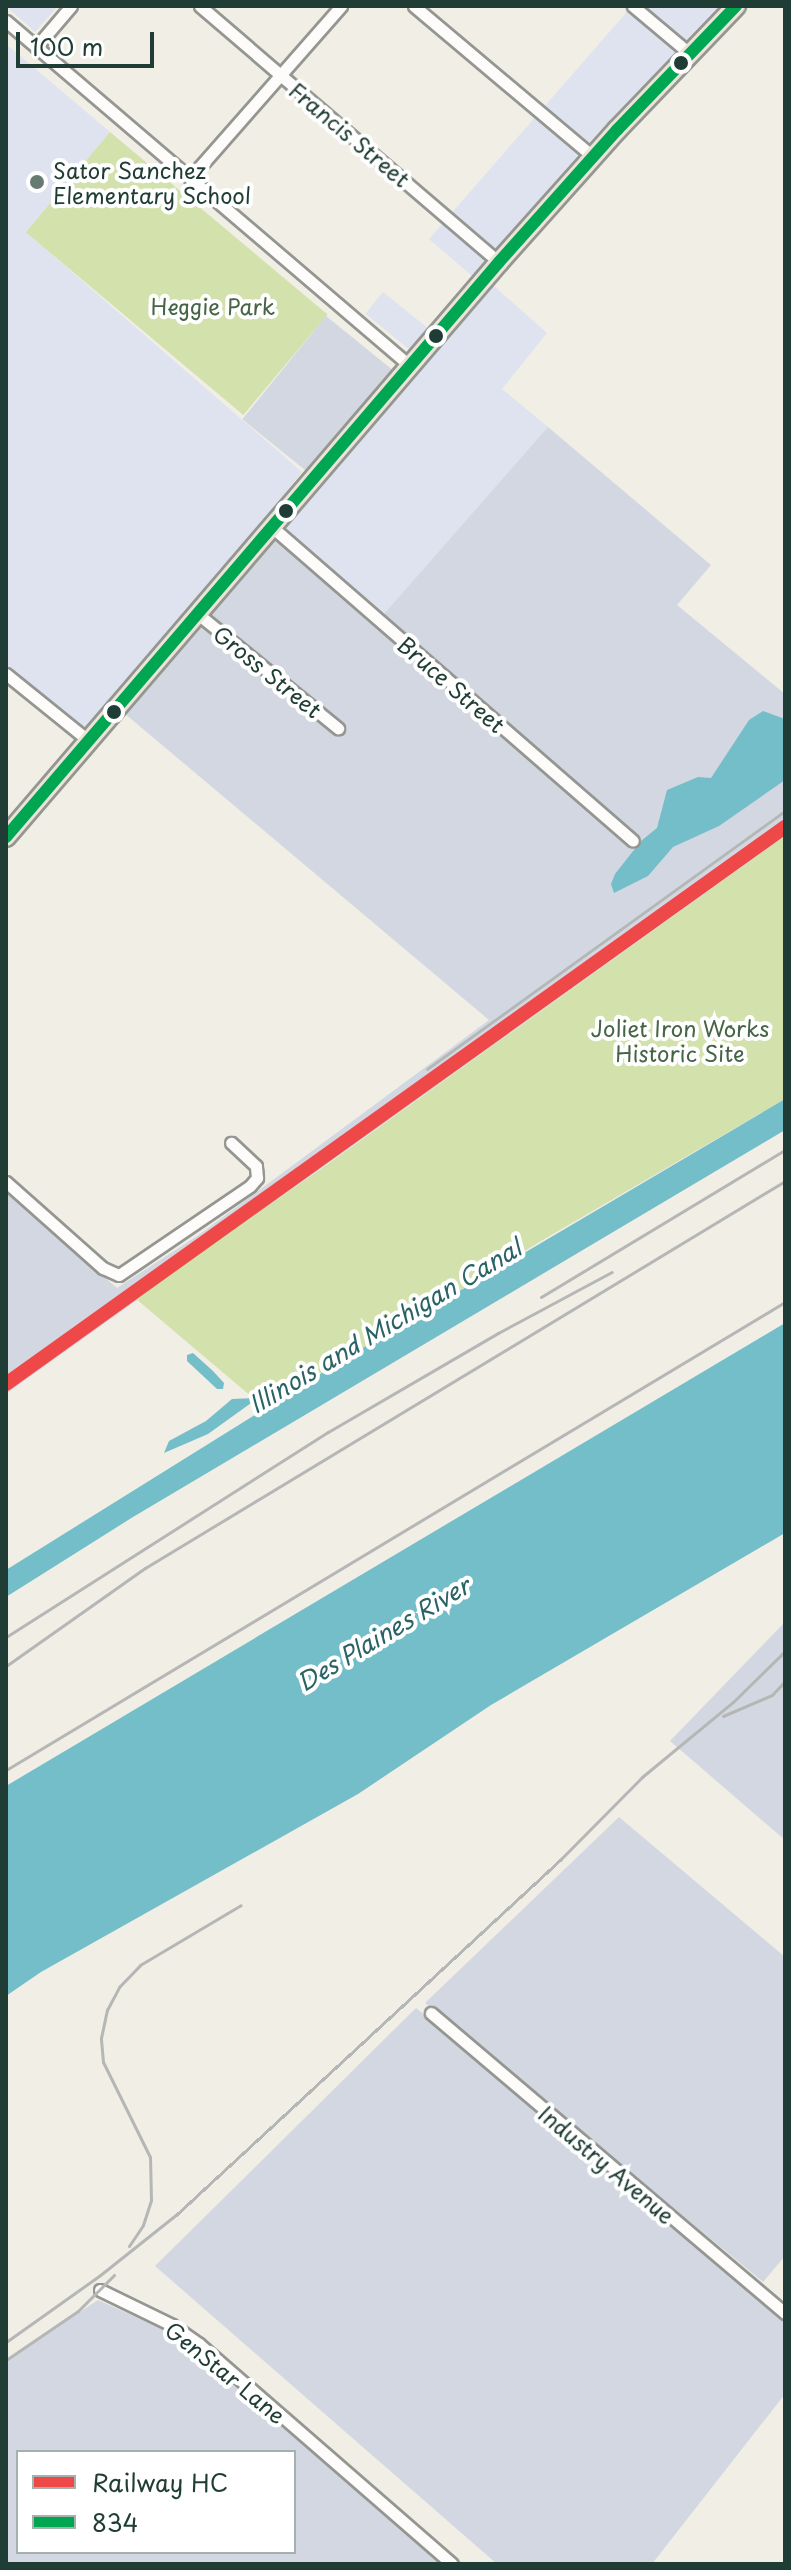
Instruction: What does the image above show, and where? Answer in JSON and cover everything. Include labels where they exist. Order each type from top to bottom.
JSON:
[{"type":"main road","points":[[6,837],[592,156],[736,6]]},
{"type":"street","points":[[36,47],[71,6]]},
{"type":"street","name":"Francis Street","points":[[200,6],[499,262]]},
{"type":"street","points":[[190,178],[341,6]]},
{"type":"street","points":[[414,6],[592,156]]},
{"type":"street","points":[[633,6],[689,53]]},
{"type":"street","points":[[6,21],[409,365]]},
{"type":"street","name":"Bruce Street","points":[[272,527],[633,841]]},
{"type":"street","name":"Gross Street","points":[[198,614],[338,728]]},
{"type":"street","points":[[6,674],[89,741]]},
{"type":"street","points":[[6,1182],[103,1268],[119,1275],[250,1186],[257,1178],[256,1166],[231,1143]]},
{"type":"street","name":"Industry Avenue","points":[[431,2013],[785,2313]]},
{"type":"street","name":"GenStar Lane","points":[[100,2290],[172,2325],[199,2344],[452,2564]]},
{"type":"shaded area","points":[[6,6],[58,6],[35,32]]},
{"type":"shaded area","points":[[632,6],[719,6],[592,139],[472,276],[429,239]]},
{"type":"shaded area","points":[[6,44],[110,132],[26,232],[302,472],[89,736],[6,670]]},
{"type":"shaded area","points":[[494,286],[547,333],[502,389],[548,427],[377,623],[280,534]]},
{"type":"shaded area","points":[[383,292],[427,328],[410,350],[365,314]]},
{"type":"shaded area","points":[[326,316],[392,369],[308,473],[242,419]]},
{"type":"shaded area","points":[[548,427],[711,565],[677,605],[785,694],[785,836],[6,1394],[6,1193],[117,1288],[200,1234],[489,1020],[124,713],[280,534],[377,622]]},
{"type":"shaded area","points":[[785,1622],[785,1840],[670,1741]]},
{"type":"shaded area","points":[[619,1817],[785,1957],[785,2256],[763,2282],[425,2003]]},
{"type":"shaded area","points":[[416,2008],[785,2312],[785,2394],[652,2564],[497,2564],[155,2266]]},
{"type":"shaded area","points":[[98,2300],[174,2334],[441,2564],[6,2564],[6,2361]]},
{"type":"green space","name":"Heggie Park","points":[[110,132],[328,315],[243,415],[26,232]]},
{"type":"green space","name":"Joliet Iron Works Historic Site","points":[[785,836],[785,1099],[541,1241],[266,1409],[135,1298],[328,1164]]},
{"type":"water","points":[[763,711],[785,719],[785,780],[719,826],[673,847],[648,876],[614,893],[611,884],[615,874],[641,841],[657,828],[667,790],[698,777],[711,778],[749,720]]},
{"type":"water","name":"Illinois and Michigan Canal","points":[[785,1099],[785,1130],[133,1517],[6,1597],[6,1570],[351,1355]]},
{"type":"water","name":"Des Plaines River","points":[[785,1323],[785,1533],[491,1705],[358,1794],[41,1972],[6,1996],[6,1786]]},
{"type":"water","points":[[193,1353],[224,1383],[223,1389],[217,1389],[187,1361],[187,1355]]},
{"type":"water","points":[[258,1398],[208,1434],[164,1453],[169,1441],[206,1421],[232,1399]]},
{"type":"railway","points":[[427,1069],[785,811]]},
{"type":"railway","points":[[541,1297],[785,1150]]},
{"type":"railway","points":[[6,1666],[145,1568],[785,1181]]},
{"type":"railway","points":[[6,1637],[328,1432],[498,1333],[612,1272]]},
{"type":"railway","points":[[6,1770],[785,1302]]},
{"type":"railway","points":[[6,2342],[99,2276],[177,2214],[560,1860],[642,1777],[733,1702],[785,1651]]},
{"type":"railway","points":[[723,1716],[772,1695],[785,1681]]},
{"type":"railway","points":[[129,2246],[143,2225],[151,2200],[150,2157],[103,2062],[101,2038],[107,2010],[120,1986],[140,1965],[241,1905]]},
{"type":"railway","points":[[6,2360],[78,2311],[114,2275]]},
{"type":"rail line","name":"HC","points":[[6,1384],[785,827]]},
{"type":"transit line","name":"834","points":[[6,837],[499,262],[617,130],[736,6]]},
{"type":"place","name":"Sator Sanchez Elementary School","points":[[37,182]]}]
